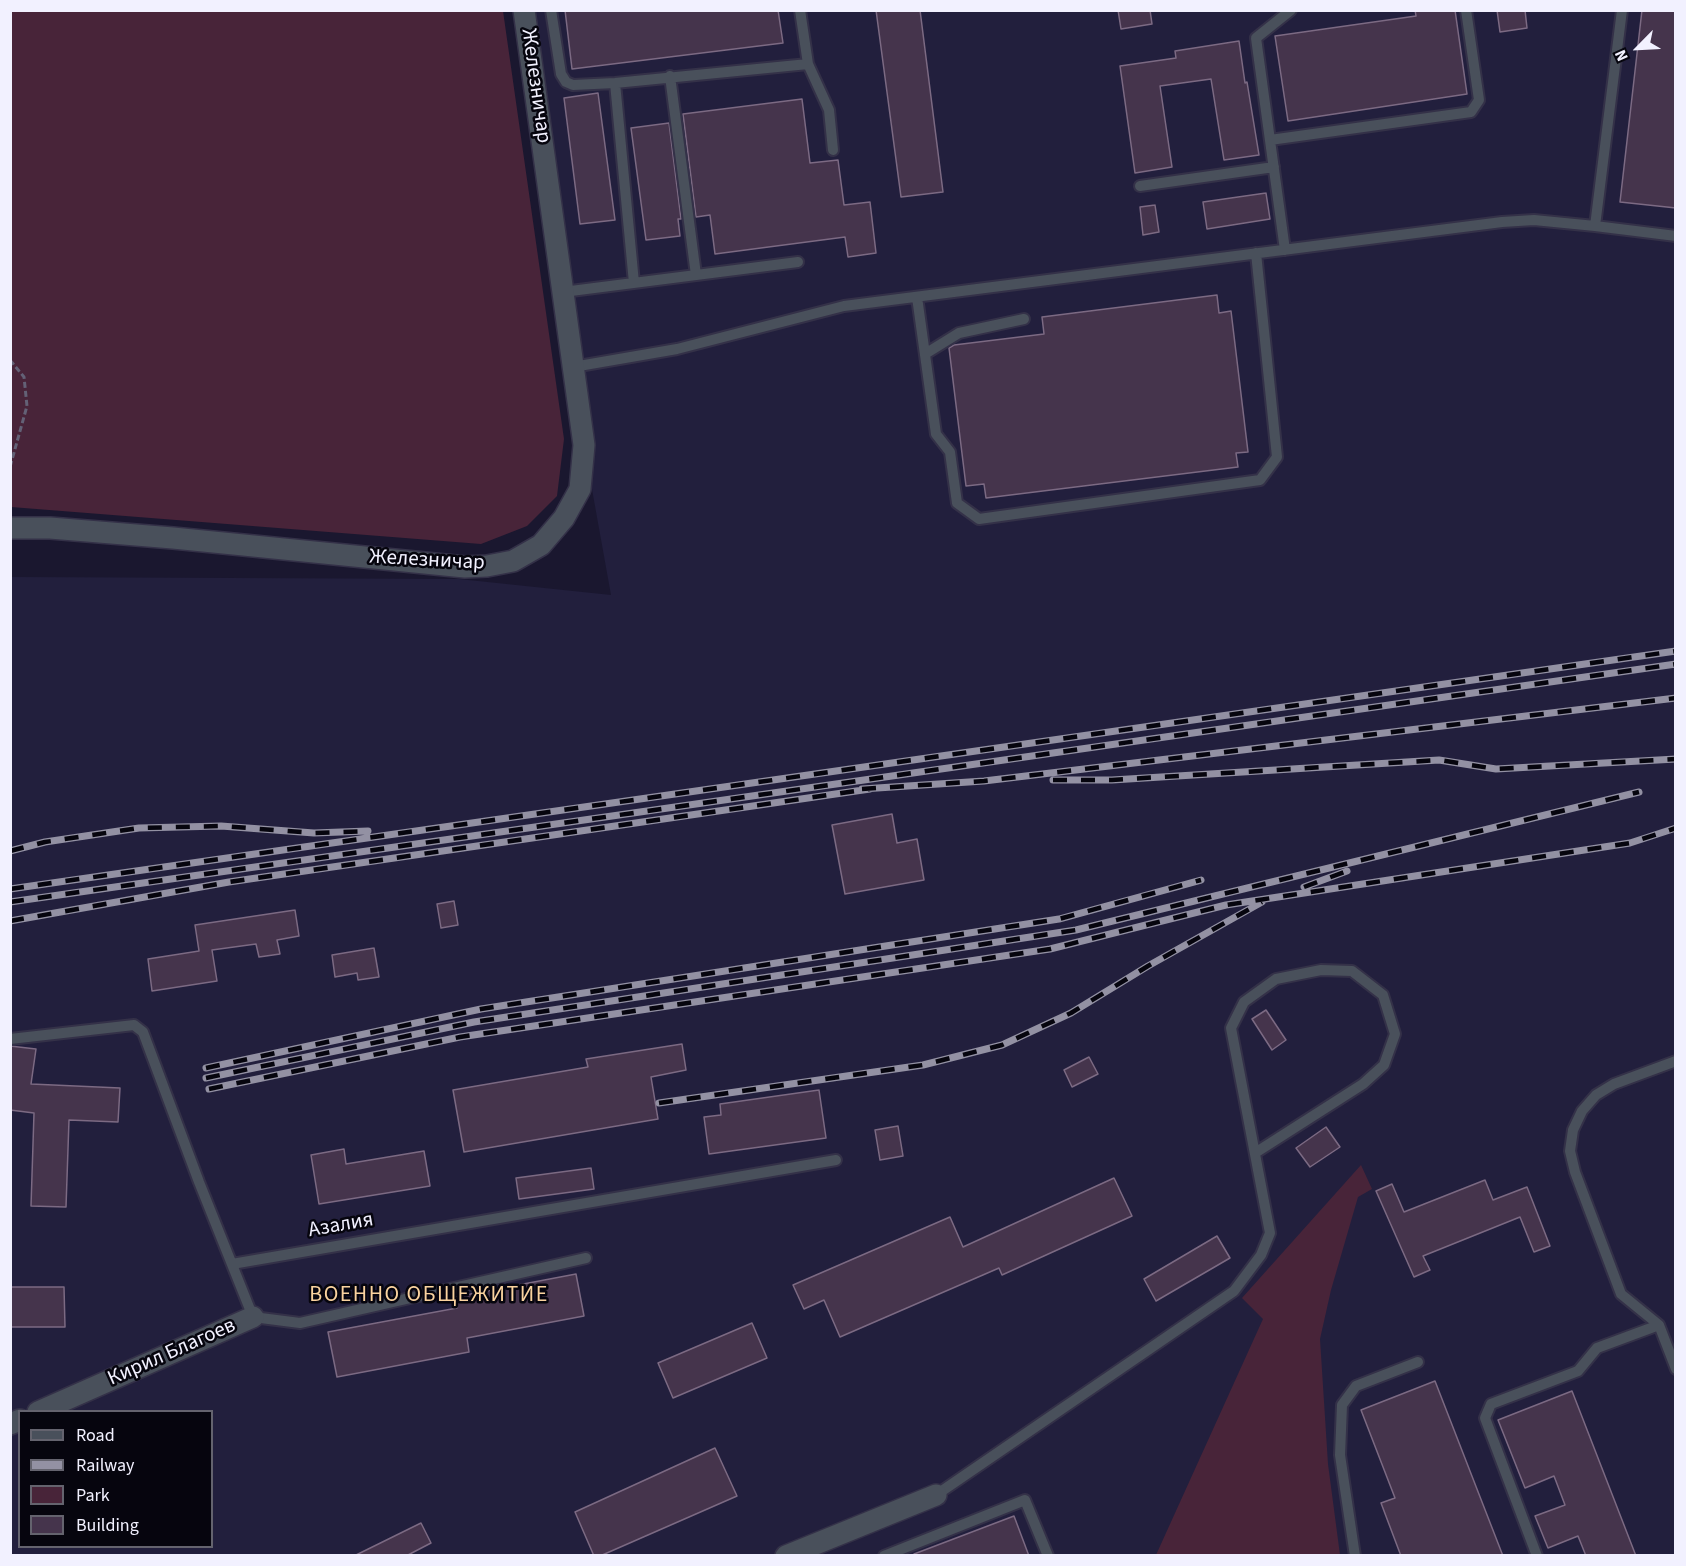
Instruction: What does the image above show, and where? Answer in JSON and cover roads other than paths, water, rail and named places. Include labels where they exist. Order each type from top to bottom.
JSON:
[{"type":"street","name":"Железничар","points":[[10,528],[51,528],[173,538],[465,567],[513,561],[541,544],[564,519],[580,489],[584,445],[525,10]]},
{"type":"street","name":"Кирил Благоев","points":[[43,1410],[254,1317]]},
{"type":"street","points":[[786,1556],[936,1495]]},
{"type":"lane","points":[[551,10],[561,74],[566,82],[573,85],[808,64]]},
{"type":"lane","points":[[800,10],[808,64],[830,110],[833,150]]},
{"type":"lane","points":[[1285,250],[1256,38],[1291,10]]},
{"type":"lane","points":[[1270,140],[1471,112],[1479,100],[1466,10]]},
{"type":"lane","points":[[1595,226],[1622,10]]},
{"type":"lane","points":[[670,76],[696,275]]},
{"type":"lane","points":[[615,83],[634,283]]},
{"type":"lane","points":[[1140,186],[1274,167]]},
{"type":"lane","points":[[573,367],[677,349],[844,306],[1256,253],[1534,220],[1676,236]]},
{"type":"lane","points":[[917,297],[936,434],[950,452],[957,503],[979,519],[1260,480],[1277,458],[1256,253]]},
{"type":"lane","points":[[563,292],[798,262]]},
{"type":"lane","points":[[925,354],[959,333],[1024,319]]},
{"type":"lane","points":[[936,1495],[1234,1291],[1261,1255],[1270,1233],[1231,1028],[1244,1002],[1276,980],[1321,970],[1352,971],[1383,995],[1395,1034],[1384,1065],[1363,1084],[1255,1153]]},
{"type":"lane","points":[[10,1039],[134,1025],[143,1032],[232,1264]]},
{"type":"lane","points":[[1676,1061],[1614,1084],[1596,1095],[1582,1111],[1573,1130],[1570,1151],[1575,1172],[1621,1294],[1659,1325],[1676,1369]]},
{"type":"lane","name":"Азалия","points":[[232,1264],[836,1160]]},
{"type":"lane","points":[[254,1317],[300,1323],[586,1258]]},
{"type":"lane","name":"Кирил Благоев","points":[[232,1264],[254,1317]]},
{"type":"lane","points":[[1537,1556],[1485,1418],[1491,1404],[1578,1371],[1597,1348],[1659,1325]]},
{"type":"lane","points":[[1355,1556],[1340,1455],[1342,1405],[1356,1386],[1418,1362]]},
{"type":"lane","points":[[884,1556],[1025,1500],[1047,1556]]},
{"type":"railway","points":[[10,889],[1676,651]]},
{"type":"railway","points":[[10,902],[1676,664]]},
{"type":"railway","points":[[862,789],[984,781],[1676,698]]},
{"type":"railway","points":[[1053,780],[1112,780],[1439,760],[1496,769],[1676,759]]},
{"type":"railway","points":[[10,921],[229,882],[870,789]]},
{"type":"railway","points":[[206,1078],[474,1022],[1076,930],[1639,792]]},
{"type":"railway","points":[[10,851],[45,842],[139,828],[221,826],[314,833],[368,831]]},
{"type":"railway","points":[[209,1089],[460,1037],[1050,949],[1226,905],[1630,843],[1676,828]]},
{"type":"railway","points":[[1304,887],[1347,871]]},
{"type":"railway","points":[[206,1068],[481,1009],[1059,919],[1201,880]]},
{"type":"railway","points":[[659,1103],[923,1065],[1002,1045],[1071,1013],[1148,966],[1262,902]]},
{"type":"district","name":"ВОЕННО ОБЩЕЖИТИЕ","points":[[429,1296]]}]
